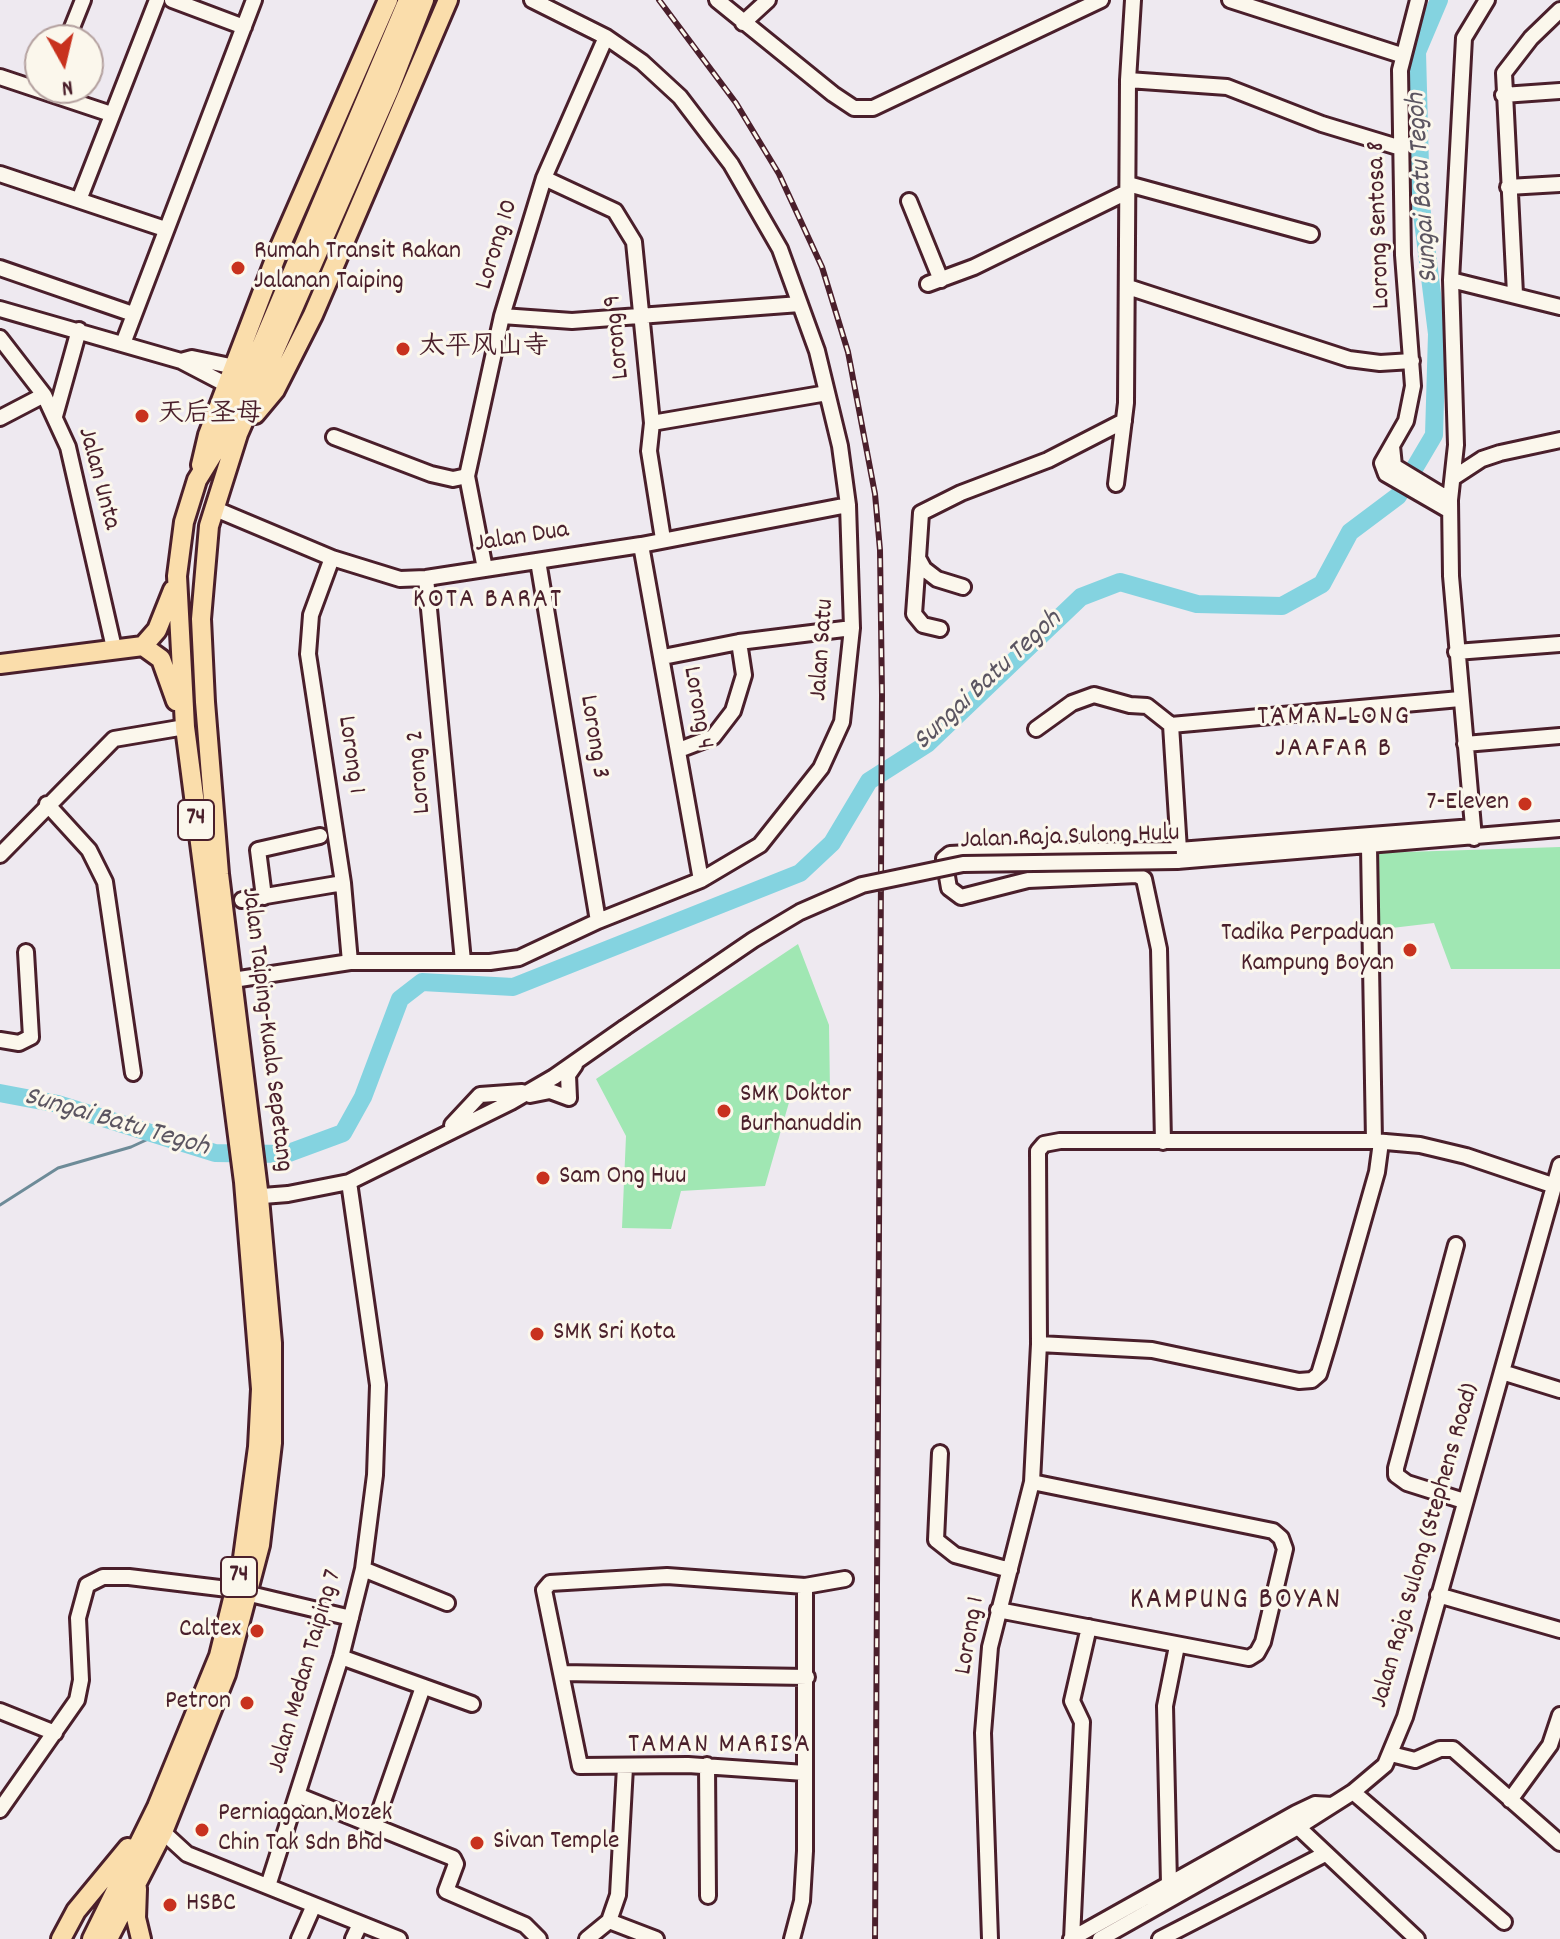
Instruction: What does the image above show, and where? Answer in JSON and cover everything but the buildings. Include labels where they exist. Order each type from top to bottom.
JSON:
[{"type":"main road","points":[[197,480],[208,435],[279,249],[388,0]]},
{"type":"main road","name":"Jalan Taiping-Kuala Sepetang","points":[[246,1144],[233,980],[212,796],[202,589],[213,508],[238,434],[381,86],[408,0]]},
{"type":"main road","name":"Jalan Taiping-Kuala Sepetang","points":[[104,1937],[137,1886],[163,1832],[226,1674],[243,1592],[261,1389],[252,1189],[185,727],[177,598],[184,522],[197,480],[221,441],[381,86],[424,0]]},
{"type":"main road","points":[[238,434],[275,390],[313,315],[448,0]]},
{"type":"main road","points":[[143,646],[157,630],[177,576]]},
{"type":"main road","points":[[177,598],[188,605],[202,589]]},
{"type":"main road","points":[[0,664],[143,646],[161,659],[185,727]]},
{"type":"main road","name":"Jalan Taiping-Kuala Sepetang","points":[[104,1937],[243,1592]]},
{"type":"main road","points":[[61,1939],[76,1911],[157,1807]]},
{"type":"main road","points":[[137,1886],[136,1918],[141,1939]]},
{"type":"main road","points":[[71,1939],[104,1937]]},
{"type":"street","points":[[73,24],[83,0]]},
{"type":"street","points":[[79,200],[157,0]]},
{"type":"street","points":[[172,0],[244,27]]},
{"type":"street","points":[[124,341],[254,0]]},
{"type":"street","name":"Jalan Satu","points":[[233,980],[350,962],[519,958],[598,921],[701,880],[760,845],[821,768],[834,744],[847,702],[852,628],[848,505],[840,446],[800,304],[780,249],[743,184],[699,120],[642,62],[606,37],[532,0]]},
{"type":"street","points":[[717,0],[854,108],[873,108],[1101,0]]},
{"type":"street","points":[[743,23],[768,0]]},
{"type":"street","points":[[1116,484],[1124,421],[1128,287],[1128,80],[1133,0]]},
{"type":"street","points":[[1230,0],[1401,55]]},
{"type":"street","name":"Lorong Sentosa 8","points":[[1418,0],[1401,55],[1403,255],[1412,361],[1410,409],[1382,463],[1450,505]]},
{"type":"street","points":[[1487,0],[1464,38],[1451,280],[1456,445],[1450,505],[1456,652],[1474,832],[1178,856],[964,853],[950,854],[943,866],[949,888],[961,897],[1028,880],[1137,875],[1144,879],[1159,949],[1163,1142],[1378,1141],[1420,1145],[1466,1156],[1555,1186]]},
{"type":"street","points":[[1515,294],[1504,73],[1531,38],[1560,10]]},
{"type":"street","name":"Lorong 10","points":[[485,569],[467,476],[502,316],[544,178],[606,37]]},
{"type":"street","points":[[0,77],[24,84]]},
{"type":"street","points":[[1128,80],[1227,87],[1322,124],[1401,148]]},
{"type":"street","points":[[1503,95],[1560,91]]},
{"type":"street","points":[[84,104],[111,114]]},
{"type":"street","points":[[0,174],[165,229]]},
{"type":"street","name":"Lorong 9","points":[[544,178],[603,205],[623,220],[634,242],[652,423],[649,451],[663,539]]},
{"type":"street","points":[[1508,187],[1560,184]]},
{"type":"street","points":[[909,201],[935,282],[1127,188],[1311,234]]},
{"type":"street","points":[[0,268],[133,314]]},
{"type":"street","points":[[1451,280],[1560,307]]},
{"type":"street","points":[[1128,287],[1349,359],[1380,363],[1412,361]]},
{"type":"street","points":[[502,316],[572,321],[800,304]]},
{"type":"street","points":[[4,311],[124,341],[181,361],[227,385]]},
{"type":"street","points":[[55,416],[79,330]]},
{"type":"street","name":"Jalan Unta","points":[[0,338],[44,395],[68,447],[114,648]]},
{"type":"street","points":[[181,361],[192,358],[235,367]]},
{"type":"street","points":[[652,423],[827,393]]},
{"type":"street","points":[[0,418],[44,395]]},
{"type":"street","points":[[940,629],[923,625],[914,614],[921,513],[933,505],[1048,460],[1124,421]]},
{"type":"street","points":[[334,437],[431,474],[453,479],[467,476]]},
{"type":"street","points":[[1453,478],[1482,459],[1560,440]]},
{"type":"street","name":"Jalan Dua","points":[[213,508],[332,558],[400,579],[426,578],[641,545],[848,505]]},
{"type":"street","name":"Lorong 4","points":[[641,545],[701,880]]},
{"type":"street","name":"Lorong 1","points":[[332,558],[311,615],[308,654],[343,883],[350,962]]},
{"type":"street","points":[[918,558],[924,569],[937,579],[963,587]]},
{"type":"street","name":"Lorong 3","points":[[538,561],[598,921]]},
{"type":"street","name":"Lorong 2","points":[[426,578],[463,961]]},
{"type":"street","points":[[663,657],[739,642],[852,628]]},
{"type":"street","points":[[679,750],[696,747],[713,737],[733,711],[744,675],[739,642]]},
{"type":"street","points":[[1456,652],[1560,644]]},
{"type":"street","points":[[1036,729],[1072,703],[1094,695],[1130,705],[1147,706],[1171,725],[1460,699]]},
{"type":"street","points":[[1171,725],[1178,856]]},
{"type":"street","points":[[0,855],[114,739],[185,727]]},
{"type":"street","points":[[1465,744],[1560,736]]},
{"type":"street","points":[[47,804],[89,850],[105,882],[133,1073]]},
{"type":"street","name":"Jalan Raja Sulong Hulu","points":[[511,1102],[753,940],[800,912],[862,885],[963,864],[1369,847],[1474,832],[1560,829]]},
{"type":"street","points":[[264,897],[258,850],[320,836]]},
{"type":"street","points":[[1039,1344],[1152,1350],[1299,1381],[1312,1380],[1319,1374],[1377,1172],[1369,847]]},
{"type":"street","points":[[242,900],[343,883]]},
{"type":"street","points":[[0,1040],[22,1042],[31,1037],[33,1026],[26,952]]},
{"type":"street","points":[[252,1189],[349,1182],[511,1102],[550,1091],[569,1098],[568,1075],[580,1058]]},
{"type":"street","points":[[439,1135],[465,1115],[480,1095],[526,1092]]},
{"type":"street","name":"Lorong 1","points":[[990,1939],[983,1733],[990,1647],[1032,1482],[1039,1344],[1038,1151],[1044,1144],[1060,1141],[1163,1142]]},
{"type":"street","name":"Jalan Raja Sulong (Stephens Road)","points":[[1100,1939],[1298,1827],[1374,1777],[1391,1754],[1405,1717],[1560,1165]]},
{"type":"street","name":"Jalan Medan Taiping 7","points":[[268,1886],[351,1618],[363,1569],[378,1441],[378,1385],[349,1182]]},
{"type":"street","points":[[1456,1245],[1396,1475],[1407,1483],[1464,1501]]},
{"type":"street","points":[[1502,1372],[1560,1390]]},
{"type":"street","points":[[940,1453],[936,1540],[955,1555],[1010,1570]]},
{"type":"street","points":[[998,1610],[1249,1658],[1257,1653],[1263,1642],[1285,1549],[1281,1538],[1273,1531],[1032,1482]]},
{"type":"street","points":[[363,1569],[447,1603]]},
{"type":"street","points":[[805,1773],[707,1765],[580,1766],[544,1590],[550,1583],[667,1576],[805,1586],[845,1579]]},
{"type":"street","points":[[0,1810],[77,1700],[81,1680],[78,1618],[87,1585],[103,1577],[129,1577],[243,1592],[351,1618]]},
{"type":"street","points":[[792,1939],[803,1888],[807,1677],[805,1586]]},
{"type":"street","points":[[1438,1595],[1560,1630]]},
{"type":"street","points":[[1072,1939],[1082,1722],[1072,1701],[1089,1627]]},
{"type":"street","points":[[1169,1884],[1165,1706],[1177,1646]]},
{"type":"street","points":[[341,1657],[472,1704]]},
{"type":"street","points":[[561,1673],[807,1677]]},
{"type":"street","points":[[375,1824],[423,1687]]},
{"type":"street","points":[[0,1711],[55,1733]]},
{"type":"street","points":[[1510,1800],[1545,1752],[1560,1715]]},
{"type":"street","points":[[1391,1754],[1415,1760],[1440,1749],[1453,1749],[1560,1843]]},
{"type":"street","points":[[707,1765],[708,1896]]},
{"type":"street","points":[[587,1939],[609,1921],[621,1882],[625,1767]]},
{"type":"street","points":[[1353,1792],[1504,1922]]},
{"type":"street","points":[[297,1795],[453,1858],[456,1864],[446,1891],[525,1925],[539,1939]]},
{"type":"street","points":[[1072,1939],[1296,1813],[1315,1804],[1332,1805]]},
{"type":"street","points":[[1298,1827],[1417,1939]]},
{"type":"street","points":[[163,1832],[187,1854],[399,1939]]},
{"type":"street","points":[[1160,1939],[1325,1854]]},
{"type":"street","points":[[299,1939],[314,1905]]},
{"type":"street","points":[[609,1921],[656,1939]]},
{"type":"street","points":[[353,1939],[360,1924]]},
{"type":"green space","points":[[1560,847],[1560,969],[1451,969],[1434,923],[1375,930],[1375,853]]},
{"type":"green space","points":[[798,944],[829,1025],[830,1092],[794,1085],[765,1186],[681,1191],[671,1229],[622,1228],[626,1136],[596,1079]]},
{"type":"waterway","name":"Sungai Batu Tegoh","points":[[0,1093],[58,1104],[215,1153],[286,1154],[343,1133],[363,1097],[400,999],[422,982],[513,987],[800,873],[832,843],[869,781],[927,744],[1081,597],[1120,582],[1197,604],[1282,606],[1322,584],[1350,532],[1398,496],[1434,435],[1437,334],[1421,205],[1417,52],[1439,0]]},
{"type":"waterway","points":[[0,1205],[58,1168],[131,1147],[157,1135]]},
{"type":"railway","points":[[659,0],[736,103],[779,174],[822,267],[848,352],[875,494],[880,550],[882,695],[875,1939]]},
{"type":"place","name":"Rumah Transit Rakan Jalanan Taiping","points":[[238,268]]},
{"type":"place","name":"太平风山寺","points":[[403,349]]},
{"type":"place","name":"天后圣母","points":[[142,416]]},
{"type":"place","name":"7-Eleven","points":[[1525,804]]},
{"type":"place","name":"Tadika Perpaduan Kampung Boyan","points":[[1410,950]]},
{"type":"place","name":"SMK Doktor Burhanuddin","points":[[724,1111]]},
{"type":"place","name":"Sam Ong Huu","points":[[543,1178]]},
{"type":"place","name":"SMK Sri Kota","points":[[537,1334]]},
{"type":"place","name":"Caltex","points":[[257,1631]]},
{"type":"place","name":"Petron","points":[[247,1703]]},
{"type":"place","name":"Perniagaan Mozek Chin Tak Sdn Bhd","points":[[202,1830]]},
{"type":"place","name":"Sivan Temple","points":[[477,1843]]},
{"type":"place","name":"HSBC","points":[[170,1905]]},
{"type":"district","name":"KOTA BARAT","points":[[488,602]]},
{"type":"district","name":"TAMAN LONG JAAFAR B","points":[[1334,735]]},
{"type":"district","name":"KAMPUNG BOYAN","points":[[1236,1603]]},
{"type":"district","name":"TAMAN MARISA","points":[[720,1747]]}]
